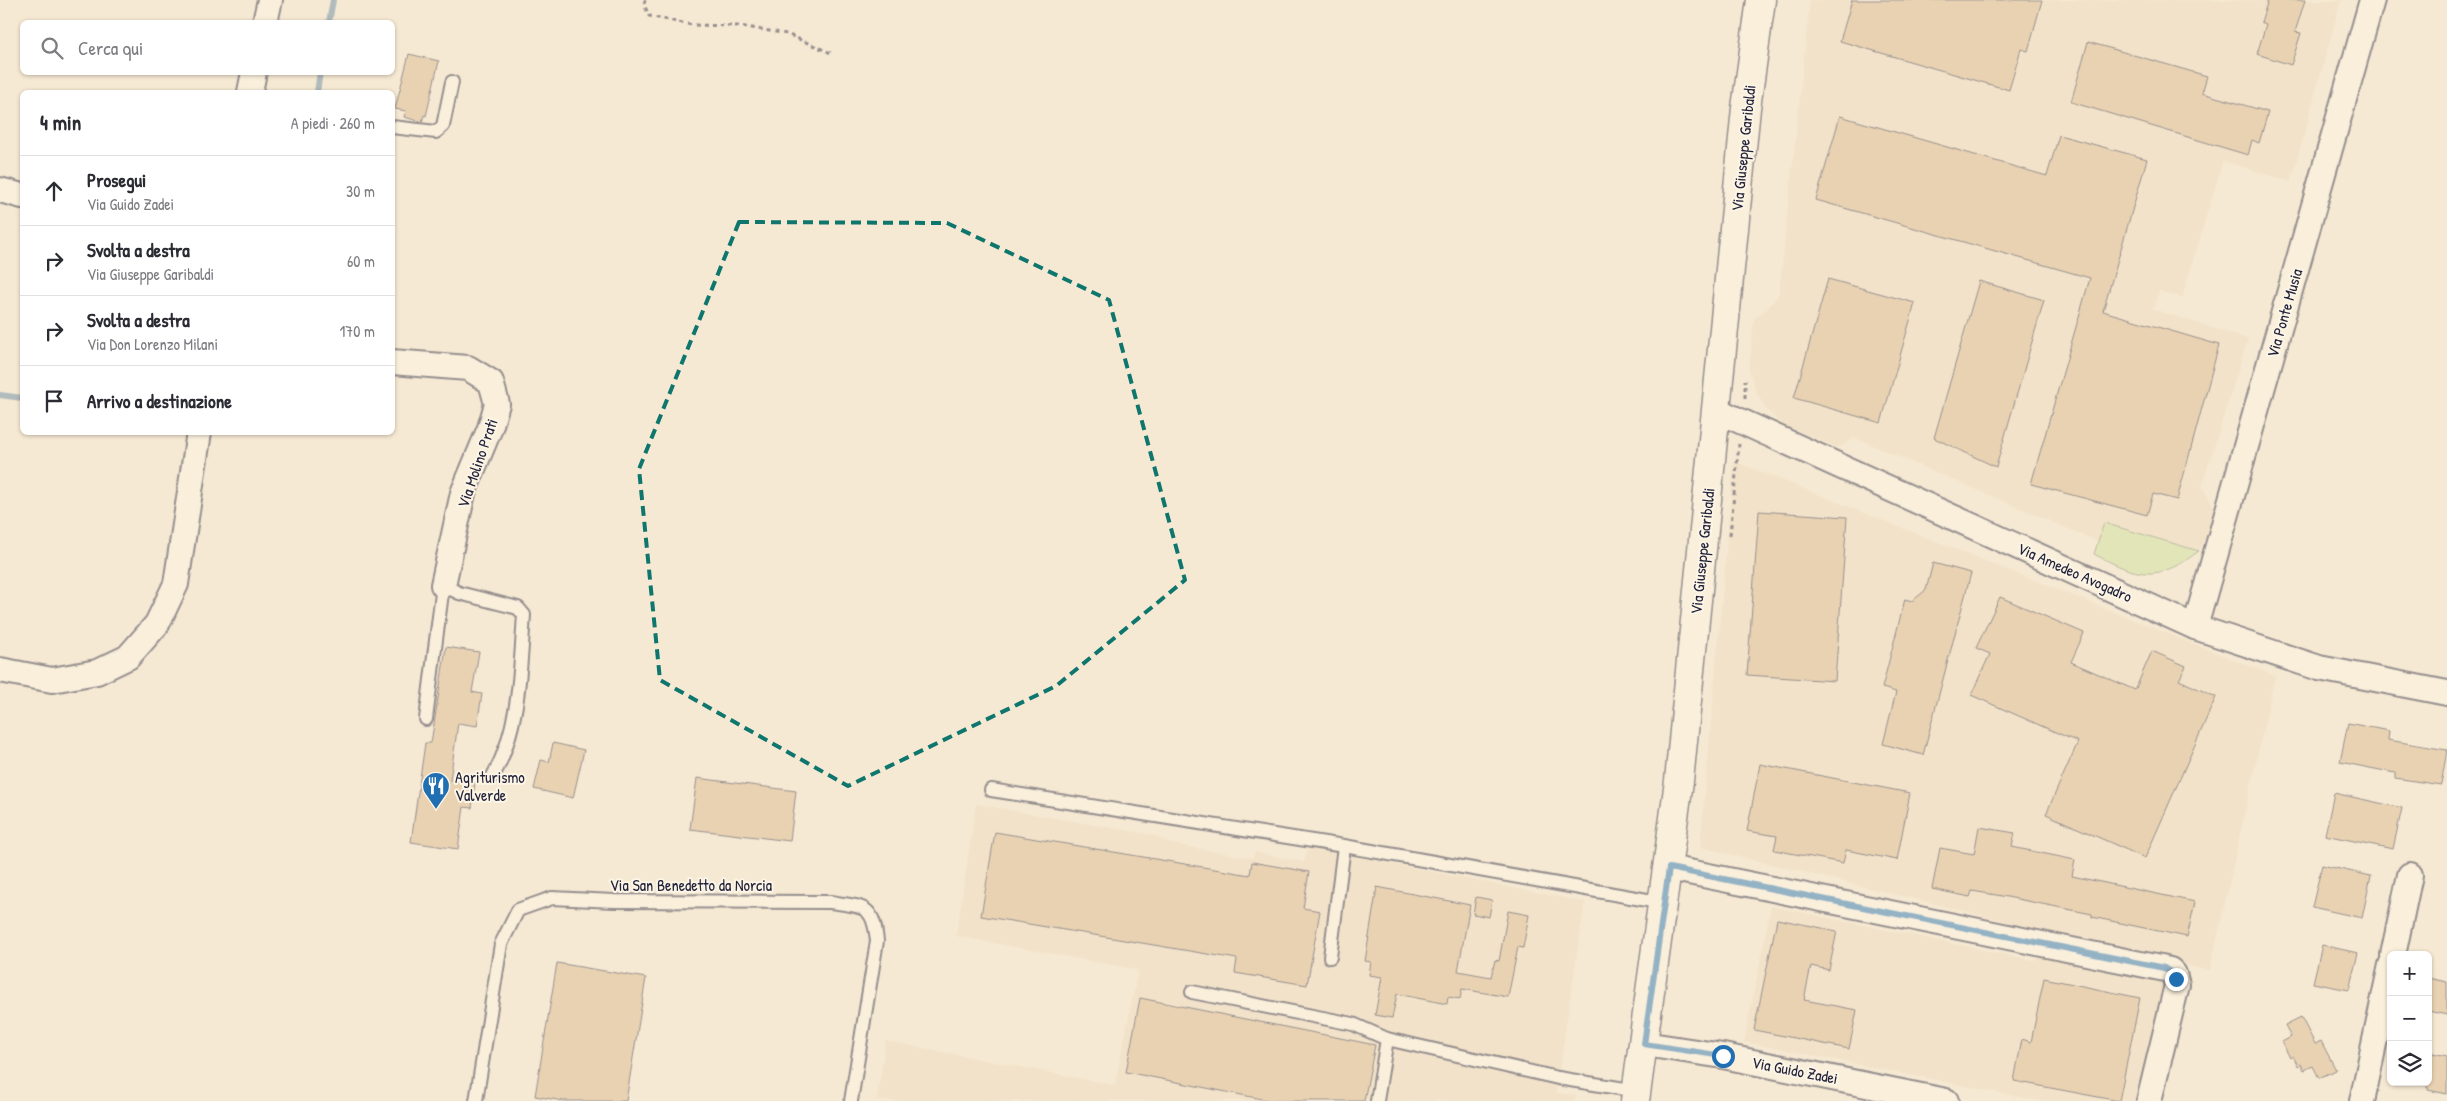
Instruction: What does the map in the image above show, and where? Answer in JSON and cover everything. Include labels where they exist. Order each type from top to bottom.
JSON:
[{"type":"street","points":[[265,20],[270,0]]},
{"type":"street","name":"Via Giuseppe Garibaldi","points":[[1636,1096],[1669,868],[1746,108],[1761,0]]},
{"type":"street","name":"Via Ponte Musia","points":[[2196,627],[2372,0]]},
{"type":"street","points":[[250,90],[253,75]]},
{"type":"street","points":[[0,190],[20,195]]},
{"type":"street","name":"Via Molino Prati","points":[[395,362],[468,368],[491,382],[497,404],[490,428],[463,493],[443,586]]},
{"type":"street","name":"Via Amedeo Avogadro","points":[[1716,410],[2196,627],[2319,668],[2447,693]]},
{"type":"street","points":[[0,670],[52,680],[97,672],[128,657],[157,624],[176,584],[198,435]]},
{"type":"street","points":[[1669,868],[2170,970],[2174,974],[2176,985],[2149,1101]]},
{"type":"street","points":[[2394,951],[2410,875]]},
{"type":"street","points":[[2362,1101],[2387,984]]},
{"type":"street","name":"Via Guido Zadei","points":[[1644,1044],[1723,1056],[1946,1101]]},
{"type":"lane","points":[[395,127],[436,132],[443,126],[452,82]]},
{"type":"lane","points":[[426,719],[443,586],[459,593],[518,608],[524,615],[514,720],[502,759],[492,776]]},
{"type":"lane","points":[[991,790],[1344,846],[1664,903]]},
{"type":"lane","points":[[1330,957],[1344,846]]},
{"type":"lane","name":"Via San Benedetto da Norcia","points":[[476,1101],[501,944],[518,910],[552,898],[614,901],[830,902],[856,906],[868,911],[874,920],[877,941],[851,1101]]},
{"type":"lane","points":[[1192,992],[1353,1024],[1387,1039],[1636,1096]]},
{"type":"lane","points":[[1377,1101],[1387,1039]]},
{"type":"path","points":[[645,0],[644,4],[649,16],[692,25],[740,26],[787,34],[831,54]]},
{"type":"highlighted area","points":[[739,222],[947,223],[1109,300],[1185,580],[1056,686],[848,786],[660,680],[639,469]]},
{"type":"shaded area","points":[[1810,0],[2341,0],[2291,182],[2223,161],[2182,298],[2159,291],[2153,309],[2248,339],[2202,486],[2214,507],[2205,540],[2199,551],[2104,523],[2099,542],[1855,438],[1838,448],[1781,424],[1765,408],[1755,390],[1749,369],[1754,318],[1767,309],[1779,293]]},
{"type":"shaded area","points":[[1734,461],[2275,676],[2210,971],[1700,847]]},
{"type":"shaded area","points":[[976,804],[1153,835],[1172,844],[1253,858],[1254,852],[1304,862],[1308,847],[1585,902],[1556,1093],[1576,1095],[1575,1101],[876,1101],[886,1041],[1115,1085],[1138,970],[956,936]]},
{"type":"shaded area","points":[[1771,906],[2033,960],[2046,955],[2167,981],[2140,1101],[2040,1101],[1744,1042]]},
{"type":"green space","points":[[2104,523],[2199,551],[2171,568],[2159,572],[2135,572],[2094,554]]},
{"type":"building","points":[[1852,0],[2042,0],[2028,51],[2021,49],[2009,90],[1840,41]]},
{"type":"building","points":[[2268,0],[2305,0],[2295,32],[2301,33],[2291,65],[2257,54],[2266,24],[2261,22]]},
{"type":"building","points":[[2088,42],[2207,76],[2202,93],[2268,112],[2259,143],[2252,140],[2248,155],[2071,102]]},
{"type":"building","points":[[409,54],[439,61],[426,116],[424,115],[422,122],[404,117],[406,111],[395,109]]},
{"type":"building","points":[[1840,116],[2047,176],[2059,135],[2147,159],[2103,311],[2219,345],[2177,500],[2153,494],[2147,515],[2031,484],[2090,278],[1816,200]]},
{"type":"building","points":[[1828,279],[1915,303],[1881,423],[1794,398]]},
{"type":"building","points":[[1979,281],[2044,300],[1996,467],[1934,438]]},
{"type":"building","points":[[1759,511],[1847,517],[1835,681],[1747,675]]},
{"type":"building","points":[[1933,563],[1971,573],[1923,755],[1883,744],[1896,692],[1882,688],[1905,599],[1912,601],[1926,590]]},
{"type":"building","points":[[2000,597],[2084,633],[2071,662],[2135,690],[2152,651],[2186,666],[2179,680],[2216,697],[2145,858],[2046,814],[2078,742],[1971,695],[1990,654],[1976,648]]},
{"type":"building","points":[[446,647],[479,652],[472,692],[482,694],[477,726],[458,723],[450,780],[475,783],[472,808],[464,807],[458,849],[411,842],[425,743],[431,743]]},
{"type":"building","points":[[2348,723],[2389,731],[2388,740],[2447,750],[2441,785],[2395,778],[2395,773],[2340,762]]},
{"type":"building","points":[[553,743],[584,750],[573,798],[534,789],[541,760],[549,762]]},
{"type":"building","points":[[1760,764],[1910,793],[1897,860],[1846,850],[1843,863],[1774,850],[1777,836],[1747,831]]},
{"type":"building","points":[[697,778],[796,791],[790,841],[690,829]]},
{"type":"building","points":[[2334,793],[2402,808],[2393,849],[2325,835]]},
{"type":"building","points":[[1979,827],[2015,833],[2012,847],[2075,860],[2072,876],[2195,902],[2187,937],[2092,917],[2092,914],[2002,896],[1972,891],[1970,897],[1932,889],[1940,848],[1974,854]]},
{"type":"building","points":[[995,832],[1250,875],[1252,862],[1309,872],[1303,908],[1320,911],[1307,985],[1235,973],[1237,959],[981,916]]},
{"type":"building","points":[[2322,865],[2371,876],[2362,918],[2312,907]]},
{"type":"building","points":[[1377,887],[1470,905],[1458,971],[1491,977],[1495,960],[1499,961],[1508,911],[1529,915],[1523,948],[1518,947],[1508,997],[1462,989],[1460,999],[1448,997],[1447,1004],[1397,994],[1392,1018],[1375,1015],[1382,977],[1369,975],[1371,962],[1365,961]]},
{"type":"building","points":[[1476,897],[1492,900],[1489,917],[1473,914]]},
{"type":"building","points":[[1777,919],[1837,931],[1829,970],[1811,966],[1804,1000],[1857,1010],[1849,1049],[1754,1030]]},
{"type":"building","points":[[2322,945],[2358,953],[2349,990],[2313,983]]},
{"type":"building","points":[[557,963],[646,978],[626,1101],[563,1101],[535,1096]]},
{"type":"building","points":[[2044,978],[2140,998],[2119,1101],[2014,1081],[2022,1039],[2031,1042]]},
{"type":"building","points":[[2432,979],[2447,982],[2447,1015],[2432,1012]]},
{"type":"building","points":[[1140,998],[1375,1045],[1364,1101],[1272,1101],[1126,1072]]},
{"type":"building","points":[[2301,1017],[2315,1044],[2321,1041],[2336,1070],[2319,1078],[2313,1066],[2304,1070],[2301,1064],[2298,1066],[2293,1056],[2290,1058],[2282,1042],[2291,1037],[2285,1025]]},
{"type":"building","points":[[2432,1053],[2447,1056],[2447,1094],[2428,1090],[2428,1086],[2432,1086]]},
{"type":"waterway","points":[[329,20],[333,0]]},
{"type":"waterway","points":[[317,90],[320,75]]},
{"type":"waterway","points":[[0,395],[20,398]]},
{"type":"place","name":"Agriturismo Valverde","points":[[436,810]]},
{"type":"route","points":[[1723,1056],[1644,1044],[1669,868],[1766,886],[2164,968],[2170,970],[2176,979]]}]
